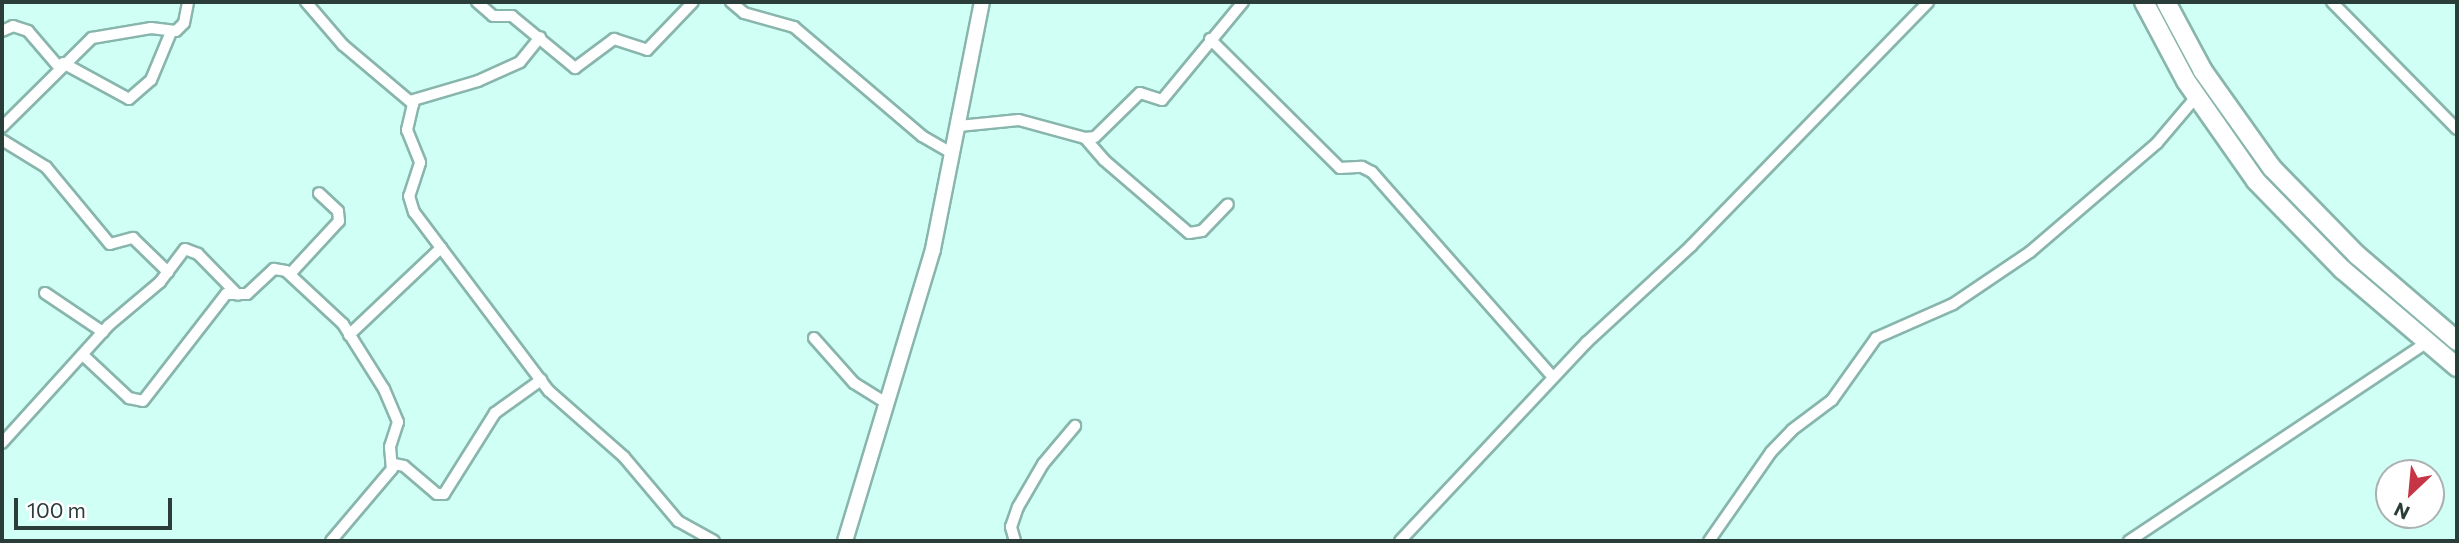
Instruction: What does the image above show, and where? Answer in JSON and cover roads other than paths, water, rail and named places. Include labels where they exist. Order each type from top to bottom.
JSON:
[{"type":"highway","points":[[2144,2],[2196,97],[2256,181],[2296,226],[2457,367]]},
{"type":"highway","points":[[2166,2],[2203,71],[2272,168],[2357,255],[2457,341]]},
{"type":"street","points":[[2,31],[13,26],[28,31],[61,65],[129,99],[151,80],[172,32],[184,23],[188,2]]},
{"type":"street","points":[[306,2],[343,46],[410,101],[413,108],[407,130],[420,163],[410,202],[441,248],[562,405],[624,457],[678,522],[714,541]]},
{"type":"street","points":[[477,2],[494,16],[512,16],[540,37],[568,65],[578,67],[614,39],[647,50],[693,2]]},
{"type":"street","points":[[731,2],[744,13],[794,27],[922,136],[953,154]]},
{"type":"street","points":[[845,541],[884,401],[933,249],[982,2]]},
{"type":"street","points":[[1085,138],[1107,128],[1140,93],[1162,100],[1243,2]]},
{"type":"street","points":[[1400,541],[1553,377],[1700,236],[1928,2]]},
{"type":"street","points":[[2332,2],[2457,129]]},
{"type":"street","points":[[2,127],[61,65],[99,34],[151,27],[172,32]]},
{"type":"street","points":[[410,101],[478,81],[520,62],[540,37]]},
{"type":"street","points":[[1210,39],[1340,167],[1362,167],[1372,172],[1553,377]]},
{"type":"street","points":[[1710,541],[1771,452],[1791,430],[1832,400],[1876,338],[1953,304],[2030,252],[2162,138],[2196,97]]},
{"type":"street","points":[[959,126],[1019,120],[1085,138],[1189,233],[1202,231],[1228,204]]},
{"type":"street","points":[[2,141],[46,167],[110,244],[133,238],[167,272]]},
{"type":"street","points":[[290,274],[339,221],[338,211],[319,193]]},
{"type":"street","points":[[349,335],[441,248]]},
{"type":"street","points":[[2,443],[103,332],[167,272],[181,251],[191,249],[238,295]]},
{"type":"street","points":[[84,356],[129,398],[143,401],[223,298],[251,291],[274,270],[290,274],[332,311],[384,389],[398,422],[390,447],[394,464]]},
{"type":"street","points":[[45,293],[103,332]]},
{"type":"street","points":[[814,338],[854,383],[884,401]]},
{"type":"street","points":[[2129,541],[2427,342]]},
{"type":"street","points":[[394,464],[404,466],[437,494],[444,494],[495,414],[541,380]]},
{"type":"street","points":[[1015,541],[1011,527],[1018,507],[1043,464],[1075,426]]},
{"type":"street","points":[[331,541],[394,464]]}]
